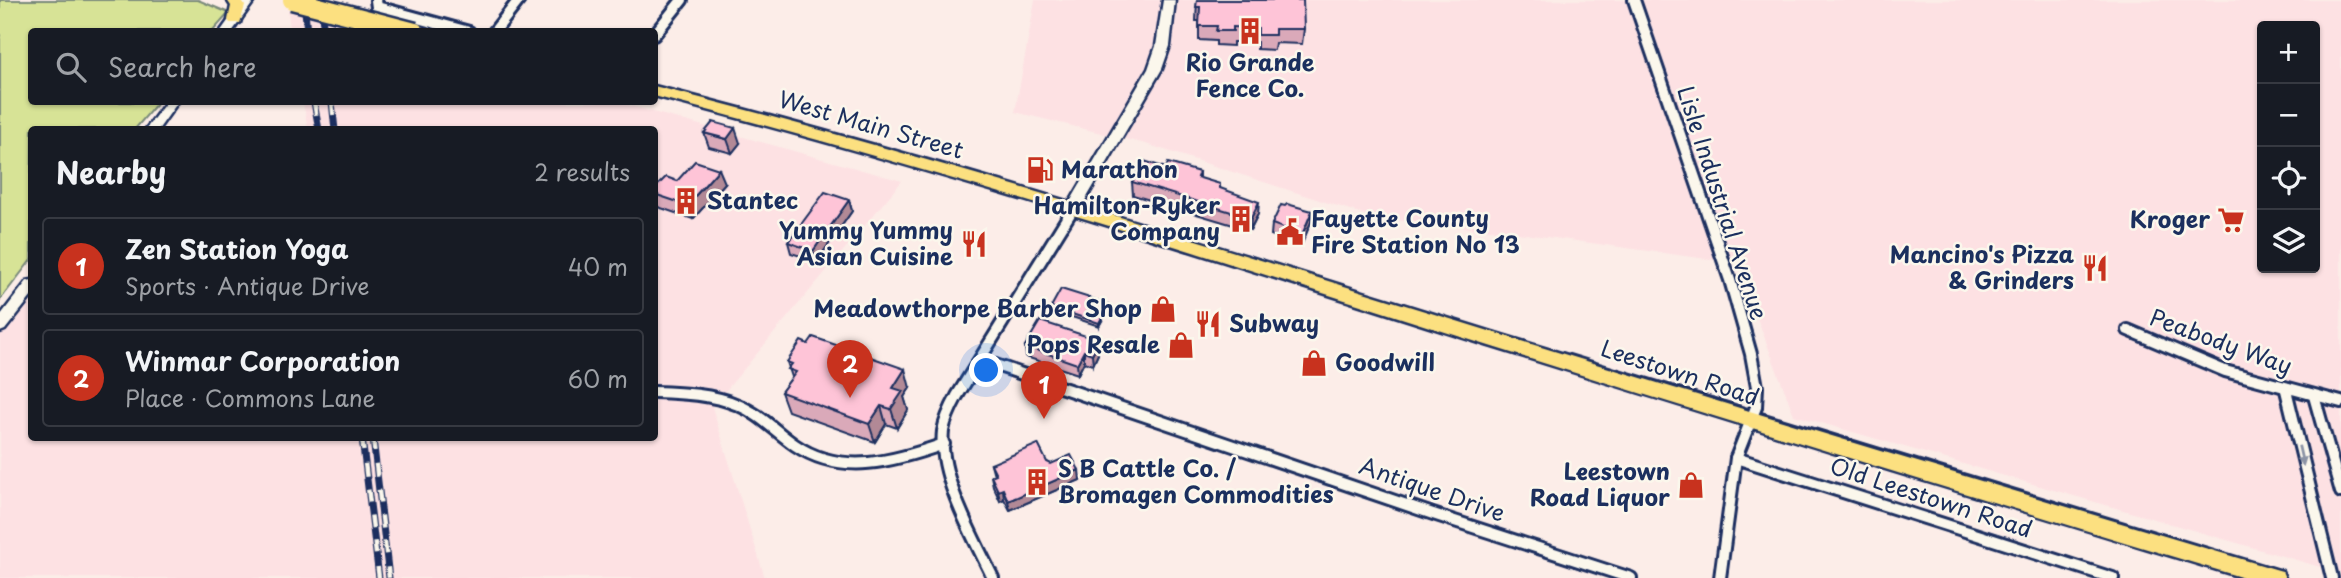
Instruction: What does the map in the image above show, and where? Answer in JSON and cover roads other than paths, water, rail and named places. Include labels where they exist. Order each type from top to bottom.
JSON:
[{"type":"main road","points":[[231,26],[238,6],[234,0]]},
{"type":"main road","points":[[292,0],[400,28]]},
{"type":"main road","points":[[1074,207],[1155,69],[1163,46],[1169,0]]},
{"type":"main road","name":"West Main Street","points":[[658,92],[788,125],[1074,207]]},
{"type":"main road","name":"Leestown Road","points":[[1074,207],[1751,421],[2274,578]]},
{"type":"street","points":[[231,26],[249,0]]},
{"type":"street","points":[[497,28],[519,0]]},
{"type":"street","points":[[658,30],[682,0]]},
{"type":"street","name":"Lisle Industrial Avenue","points":[[1634,0],[1734,292],[1751,354],[1756,387],[1756,407],[1736,458],[1720,578]]},
{"type":"street","points":[[376,4],[456,28]]},
{"type":"street","points":[[154,126],[170,105]]},
{"type":"street","points":[[993,578],[948,470],[943,434],[947,416],[1074,207]]},
{"type":"street","points":[[0,326],[28,290]]},
{"type":"street","name":"Peabody Way","points":[[2128,330],[2160,341],[2206,364],[2286,390],[2341,402]]},
{"type":"street","name":"Antique Drive","points":[[981,360],[1631,578]]},
{"type":"street","points":[[2286,390],[2332,578]]},
{"type":"street","points":[[658,392],[698,394],[737,404],[751,411],[802,449],[827,459],[857,465],[890,462],[944,444]]},
{"type":"street","points":[[2314,396],[2341,492]]},
{"type":"street","name":"Old Leestown Road","points":[[1736,458],[2113,578]]},
{"type":"railway","points":[[304,0],[307,28]]},
{"type":"railway","points":[[320,0],[324,28]]},
{"type":"railway","points":[[315,105],[318,126]]},
{"type":"railway","points":[[332,105],[335,126]]},
{"type":"railway","points":[[362,441],[379,578]]},
{"type":"railway","points":[[373,441],[389,578]]},
{"type":"place","name":"Rio Grande Fence Co.","points":[[1250,31]]},
{"type":"place","name":"Marathon","points":[[1040,170]]},
{"type":"place","name":"Stantec","points":[[686,201]]},
{"type":"place","name":"Hamilton-Ryker Company","points":[[1241,219]]},
{"type":"place","name":"Kroger","points":[[2231,220]]},
{"type":"place","name":"Fayette County Fire Station No 13","points":[[1290,232]]},
{"type":"place","name":"Yummy Yummy Asian Cuisine","points":[[974,244]]},
{"type":"place","name":"Mancino's Pizza & Grinders","points":[[2095,268]]},
{"type":"place","name":"Meadowthorpe Barber Shop","points":[[1163,309]]},
{"type":"place","name":"Subway","points":[[1208,324]]},
{"type":"place","name":"Pops Resale","points":[[1181,345]]},
{"type":"place","name":"Goodwill","points":[[1314,363]]},
{"type":"place","name":"Winmar Corporation","points":[[850,398]]},
{"type":"place","name":"Zen Station Yoga","points":[[1044,419]]},
{"type":"place","name":"S B Cattle Co. / Bromagen Commodities","points":[[1037,482]]},
{"type":"place","name":"Leestown Road Liquor","points":[[1691,485]]}]
